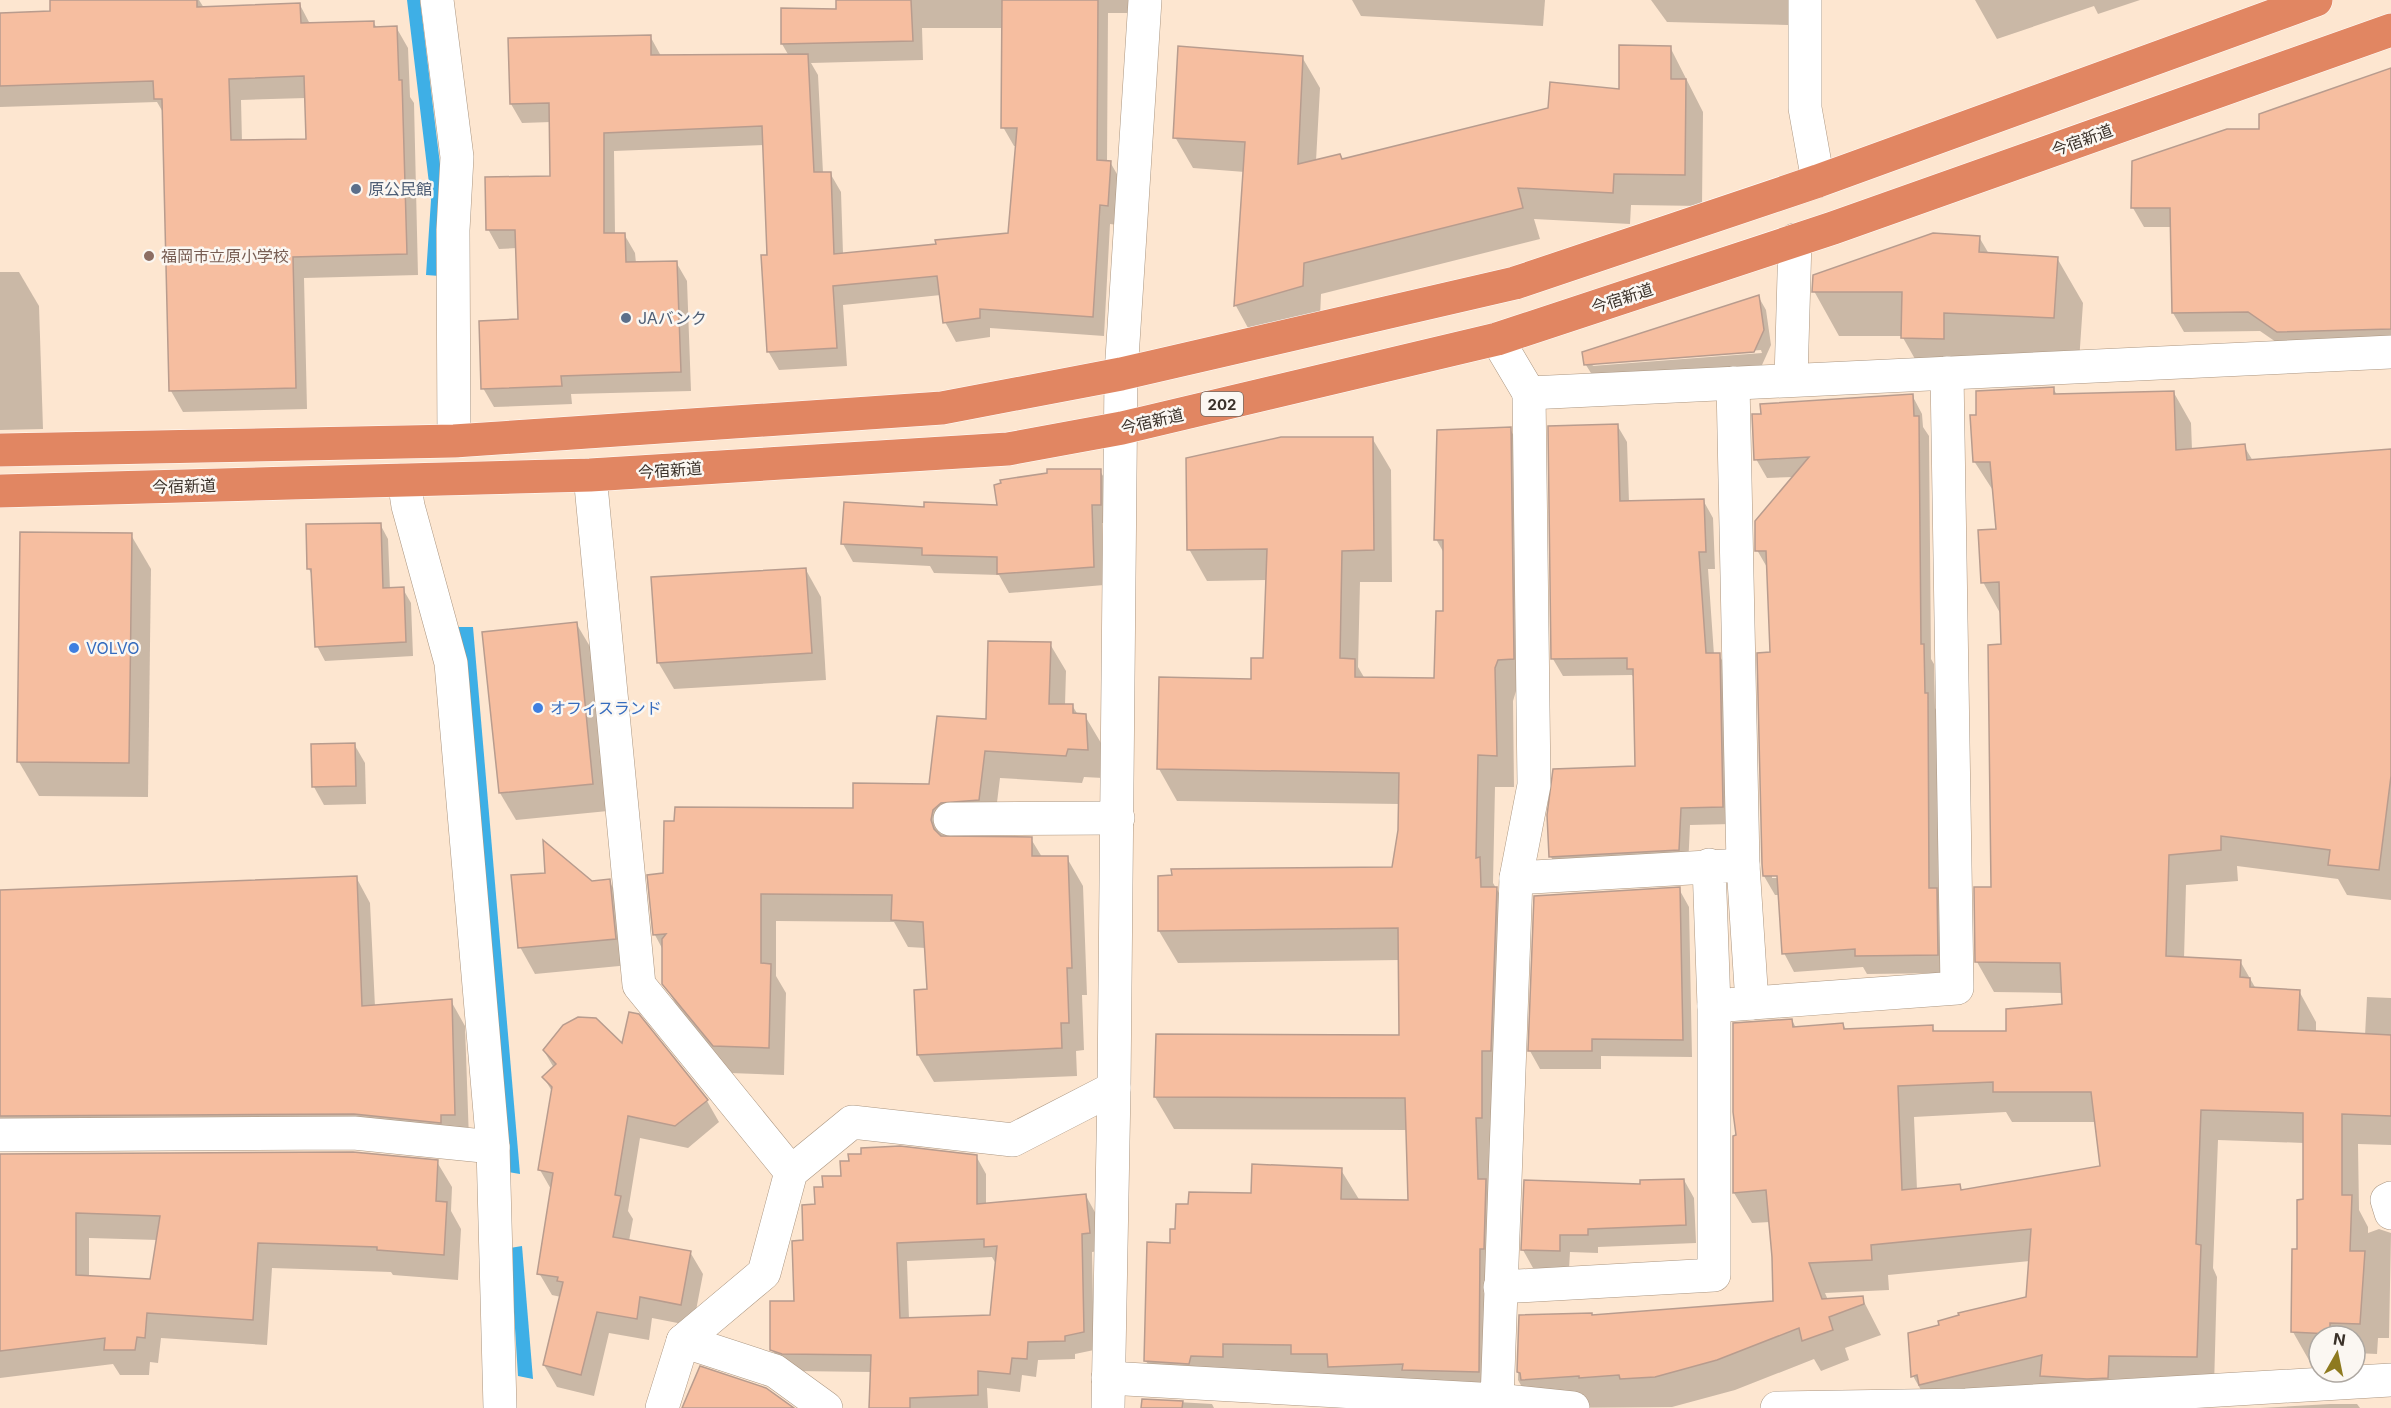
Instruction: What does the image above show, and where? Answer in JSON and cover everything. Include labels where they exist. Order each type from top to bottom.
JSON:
[{"type":"highway","points":[[0,450],[454,441],[942,408],[1121,374],[1515,283],[1818,181],[2316,0]]},
{"type":"highway","name":"今宿新道","points":[[0,491],[590,475],[1008,449],[1122,428],[1497,339],[1796,240],[2391,30]]},
{"type":"street","points":[[437,0],[457,157],[453,230],[454,441]]},
{"type":"street","points":[[1145,0],[1121,374],[1118,818],[1108,1393],[1497,1400],[1573,1408]]},
{"type":"street","points":[[1805,0],[1805,108],[1818,181]]},
{"type":"street","points":[[1791,380],[1796,240]]},
{"type":"street","points":[[1497,339],[1529,393],[1534,785],[1516,878],[1497,1400]]},
{"type":"street","points":[[1529,393],[2391,352]]},
{"type":"street","points":[[1714,1006],[1957,988],[1947,373]]},
{"type":"street","points":[[1734,383],[1743,865],[1752,1004]]},
{"type":"street","points":[[590,475],[639,985],[791,1172]]},
{"type":"street","points":[[404,480],[408,506],[451,663],[493,1147],[500,1408]]},
{"type":"street","points":[[950,819],[1118,818]]},
{"type":"street","points":[[1516,878],[1709,865],[1743,865]]},
{"type":"street","points":[[1500,1287],[1714,1275],[1714,1006],[1709,865]]},
{"type":"street","points":[[662,1408],[684,1341],[764,1273],[791,1172],[852,1122],[1014,1140],[1114,1088]]},
{"type":"street","points":[[0,1135],[354,1133],[493,1147]]},
{"type":"street","points":[[2391,1198],[2387,1200],[2391,1214]]},
{"type":"street","points":[[684,1341],[775,1371],[826,1408]]},
{"type":"street","points":[[1777,1408],[1966,1405],[2391,1380]]},
{"type":"water","points":[[407,0],[420,0],[444,197],[440,276],[426,275],[431,200]]},
{"type":"water","points":[[457,627],[473,627],[520,1174],[508,1172]]},
{"type":"water","points":[[522,1246],[533,1379],[518,1376],[510,1248]]},
{"type":"building","points":[[50,0],[197,0],[197,7],[300,3],[301,23],[374,21],[374,27],[397,26],[399,80],[402,80],[407,254],[293,257],[296,388],[169,391],[162,99],[154,99],[153,81],[0,86],[0,13],[50,11]],"holes":[[[304,76],[306,139],[231,140],[229,79]]]},
{"type":"building","points":[[836,0],[911,0],[913,41],[781,44],[781,8],[836,9]]},
{"type":"building","points":[[1002,0],[1098,0],[1097,160],[1111,161],[1108,206],[1100,205],[1093,317],[980,309],[980,318],[943,323],[937,276],[833,286],[837,348],[767,352],[761,255],[767,255],[762,126],[604,133],[604,233],[625,233],[626,262],[677,261],[681,372],[561,376],[562,386],[481,389],[479,321],[518,319],[515,230],[486,230],[485,177],[550,176],[549,103],[510,104],[508,38],[651,35],[651,55],[808,54],[814,172],[831,172],[834,254],[936,244],[935,240],[1008,233],[1017,128],[1001,128]]},
{"type":"building","points":[[1619,45],[1671,46],[1671,79],[1686,79],[1685,175],[1614,174],[1613,193],[1518,188],[1523,208],[1304,263],[1303,286],[1234,306],[1245,142],[1173,138],[1178,46],[1303,56],[1298,164],[1340,154],[1342,159],[1548,108],[1550,82],[1619,89]]},
{"type":"building","points":[[2391,68],[2391,329],[2277,332],[2248,312],[2172,313],[2170,208],[2131,208],[2132,161],[2227,129],[2259,129],[2259,114]]},
{"type":"building","points":[[1933,233],[1980,236],[1979,252],[2058,257],[2054,318],[1944,313],[1944,339],[1901,338],[1902,292],[1812,292],[1813,275]]},
{"type":"building","points":[[1759,295],[1764,330],[1754,352],[1584,365],[1582,352]]},
{"type":"building","points":[[2054,387],[2054,394],[2174,391],[2176,450],[2245,444],[2247,460],[2391,449],[2391,776],[2379,870],[2328,865],[2330,850],[2221,836],[2221,850],[2169,855],[2166,956],[2241,960],[2240,977],[2250,978],[2250,987],[2300,990],[2298,1030],[2391,1035],[2391,1116],[2342,1114],[2342,1195],[2352,1195],[2350,1251],[2365,1251],[2360,1324],[2307,1324],[2307,1333],[2291,1332],[2292,1249],[2297,1249],[2297,1200],[2303,1199],[2303,1113],[2201,1110],[2196,1244],[2201,1245],[2197,1357],[2109,1356],[2108,1378],[2087,1379],[2040,1376],[2042,1355],[1919,1385],[1917,1375],[1911,1377],[1908,1333],[1939,1325],[1938,1321],[1959,1315],[1958,1313],[2026,1297],[2031,1229],[1871,1245],[1872,1260],[1809,1263],[1822,1299],[1863,1296],[1864,1304],[1829,1317],[1833,1330],[1802,1341],[1799,1328],[1717,1360],[1655,1377],[1620,1379],[1619,1375],[1521,1380],[1520,1373],[1517,1372],[1519,1315],[1592,1313],[1592,1315],[1773,1301],[1766,1190],[1733,1193],[1733,1136],[1736,1135],[1733,1112],[1733,1023],[1792,1019],[1793,1027],[1843,1023],[1844,1029],[1933,1025],[1933,1031],[2006,1031],[2006,1009],[2062,1004],[2060,963],[1975,962],[1974,887],[1991,887],[1988,645],[2001,644],[1999,582],[1981,583],[1978,530],[1996,529],[1990,462],[1973,462],[1970,415],[1976,415],[1976,391]],"holes":[[[1993,1082],[1993,1092],[2091,1092],[2100,1166],[1961,1190],[1960,1184],[1902,1190],[1898,1086]]]},
{"type":"building","points":[[1913,394],[1914,416],[1919,416],[1921,644],[1924,644],[1925,693],[1928,693],[1929,888],[1937,888],[1938,955],[1855,956],[1855,949],[1782,954],[1777,876],[1763,876],[1762,864],[1757,653],[1770,652],[1766,551],[1755,551],[1755,521],[1809,457],[1754,460],[1752,414],[1761,414],[1760,404]]},
{"type":"building","points":[[1618,424],[1620,501],[1704,499],[1706,552],[1699,552],[1706,653],[1720,653],[1723,807],[1681,808],[1679,850],[1549,857],[1547,815],[1553,769],[1635,766],[1633,669],[1627,669],[1627,658],[1551,659],[1548,426]]},
{"type":"building","points":[[1511,427],[1514,659],[1498,660],[1495,668],[1497,756],[1478,755],[1476,858],[1480,857],[1481,887],[1497,887],[1491,1051],[1482,1051],[1482,1118],[1476,1118],[1478,1179],[1486,1179],[1484,1249],[1480,1249],[1479,1372],[1402,1370],[1403,1364],[1328,1367],[1327,1354],[1291,1354],[1291,1345],[1223,1344],[1223,1357],[1191,1356],[1189,1364],[1144,1361],[1147,1242],[1170,1243],[1170,1229],[1175,1229],[1176,1204],[1188,1204],[1189,1192],[1251,1193],[1252,1164],[1342,1168],[1341,1199],[1408,1200],[1405,1098],[1154,1097],[1156,1034],[1399,1035],[1398,928],[1158,931],[1158,876],[1172,875],[1171,869],[1392,867],[1398,830],[1399,773],[1157,769],[1159,677],[1251,679],[1251,658],[1263,658],[1267,549],[1187,550],[1186,458],[1281,437],[1373,437],[1374,550],[1342,551],[1340,658],[1355,659],[1355,677],[1434,678],[1436,611],[1443,611],[1443,540],[1434,540],[1437,430]]},
{"type":"building","points":[[1047,469],[1101,469],[1101,505],[1092,505],[1094,567],[997,574],[997,557],[922,555],[922,548],[841,544],[844,502],[924,507],[924,502],[997,505],[994,485],[1001,483],[1000,480],[1047,473]]},
{"type":"building","points":[[381,523],[383,588],[404,587],[406,642],[315,647],[311,569],[307,569],[306,524]]},
{"type":"building","name":"VOLVO","points":[[20,532],[132,533],[129,763],[17,762]]},
{"type":"building","points":[[806,568],[812,653],[657,663],[651,577]]},
{"type":"building","name":"オフィスランド","points":[[577,622],[593,784],[499,793],[482,632]]},
{"type":"building","points":[[988,641],[1051,642],[1049,704],[1073,704],[1073,713],[1086,714],[1088,750],[1068,749],[1066,756],[985,751],[979,800],[941,803],[933,810],[931,820],[934,829],[941,836],[1032,837],[1032,856],[1068,856],[1072,968],[1067,968],[1069,1023],[1061,1023],[1062,1048],[917,1055],[914,990],[927,989],[923,922],[891,920],[892,895],[761,894],[761,963],[771,964],[769,1048],[713,1046],[662,984],[662,939],[666,934],[653,935],[647,875],[663,873],[664,821],[674,821],[675,807],[853,808],[853,783],[929,784],[937,716],[986,719]]},
{"type":"building","points":[[355,743],[356,786],[312,787],[311,744]]},
{"type":"building","points":[[543,840],[592,881],[610,879],[616,939],[518,948],[511,875],[545,873]]},
{"type":"building","points":[[357,876],[362,1006],[452,999],[455,1115],[441,1115],[441,1123],[354,1114],[0,1116],[0,890]]},
{"type":"building","points":[[1680,887],[1683,1040],[1592,1039],[1592,1051],[1528,1051],[1534,896]]},
{"type":"building","points":[[629,1012],[639,1014],[708,1100],[675,1126],[628,1116],[615,1195],[621,1196],[613,1237],[691,1251],[681,1305],[640,1297],[637,1319],[597,1312],[581,1375],[543,1365],[563,1282],[557,1281],[558,1277],[537,1274],[553,1173],[538,1170],[552,1087],[542,1077],[556,1064],[543,1050],[563,1025],[578,1017],[596,1018],[622,1043]]},
{"type":"building","points":[[900,1146],[977,1155],[977,1204],[1086,1194],[1090,1233],[1082,1234],[1084,1332],[1065,1336],[1065,1341],[1028,1342],[1027,1359],[1012,1358],[1010,1374],[978,1371],[978,1395],[910,1398],[910,1408],[869,1408],[871,1355],[782,1354],[770,1350],[770,1301],[794,1301],[792,1241],[803,1240],[802,1205],[815,1204],[814,1187],[823,1187],[822,1176],[841,1176],[840,1161],[849,1161],[848,1154],[861,1154],[861,1148]],"holes":[[[984,1239],[984,1247],[997,1246],[990,1315],[900,1318],[897,1243]]]},
{"type":"building","points":[[353,1152],[438,1160],[436,1201],[447,1202],[444,1255],[377,1250],[377,1247],[258,1243],[253,1320],[147,1313],[145,1338],[137,1337],[135,1350],[104,1350],[105,1338],[0,1351],[0,1154]],"holes":[[[76,1213],[160,1216],[150,1279],[76,1275]]]},
{"type":"building","points":[[1684,1179],[1686,1225],[1588,1229],[1588,1235],[1560,1235],[1560,1251],[1521,1250],[1524,1180],[1640,1184],[1640,1180]]},
{"type":"building","points":[[700,1366],[766,1388],[794,1408],[682,1408]]},
{"type":"building","points":[[1142,1399],[1183,1401],[1182,1408],[1141,1408]]},
{"type":"place","name":"原公民館","points":[[356,189]]},
{"type":"place","name":"福岡市立原小学校","points":[[149,256]]},
{"type":"place","name":"JAバンク","points":[[626,318]]},
{"type":"place","name":"VOLVO","points":[[74,648]]},
{"type":"place","name":"オフィスランド","points":[[538,708]]}]
